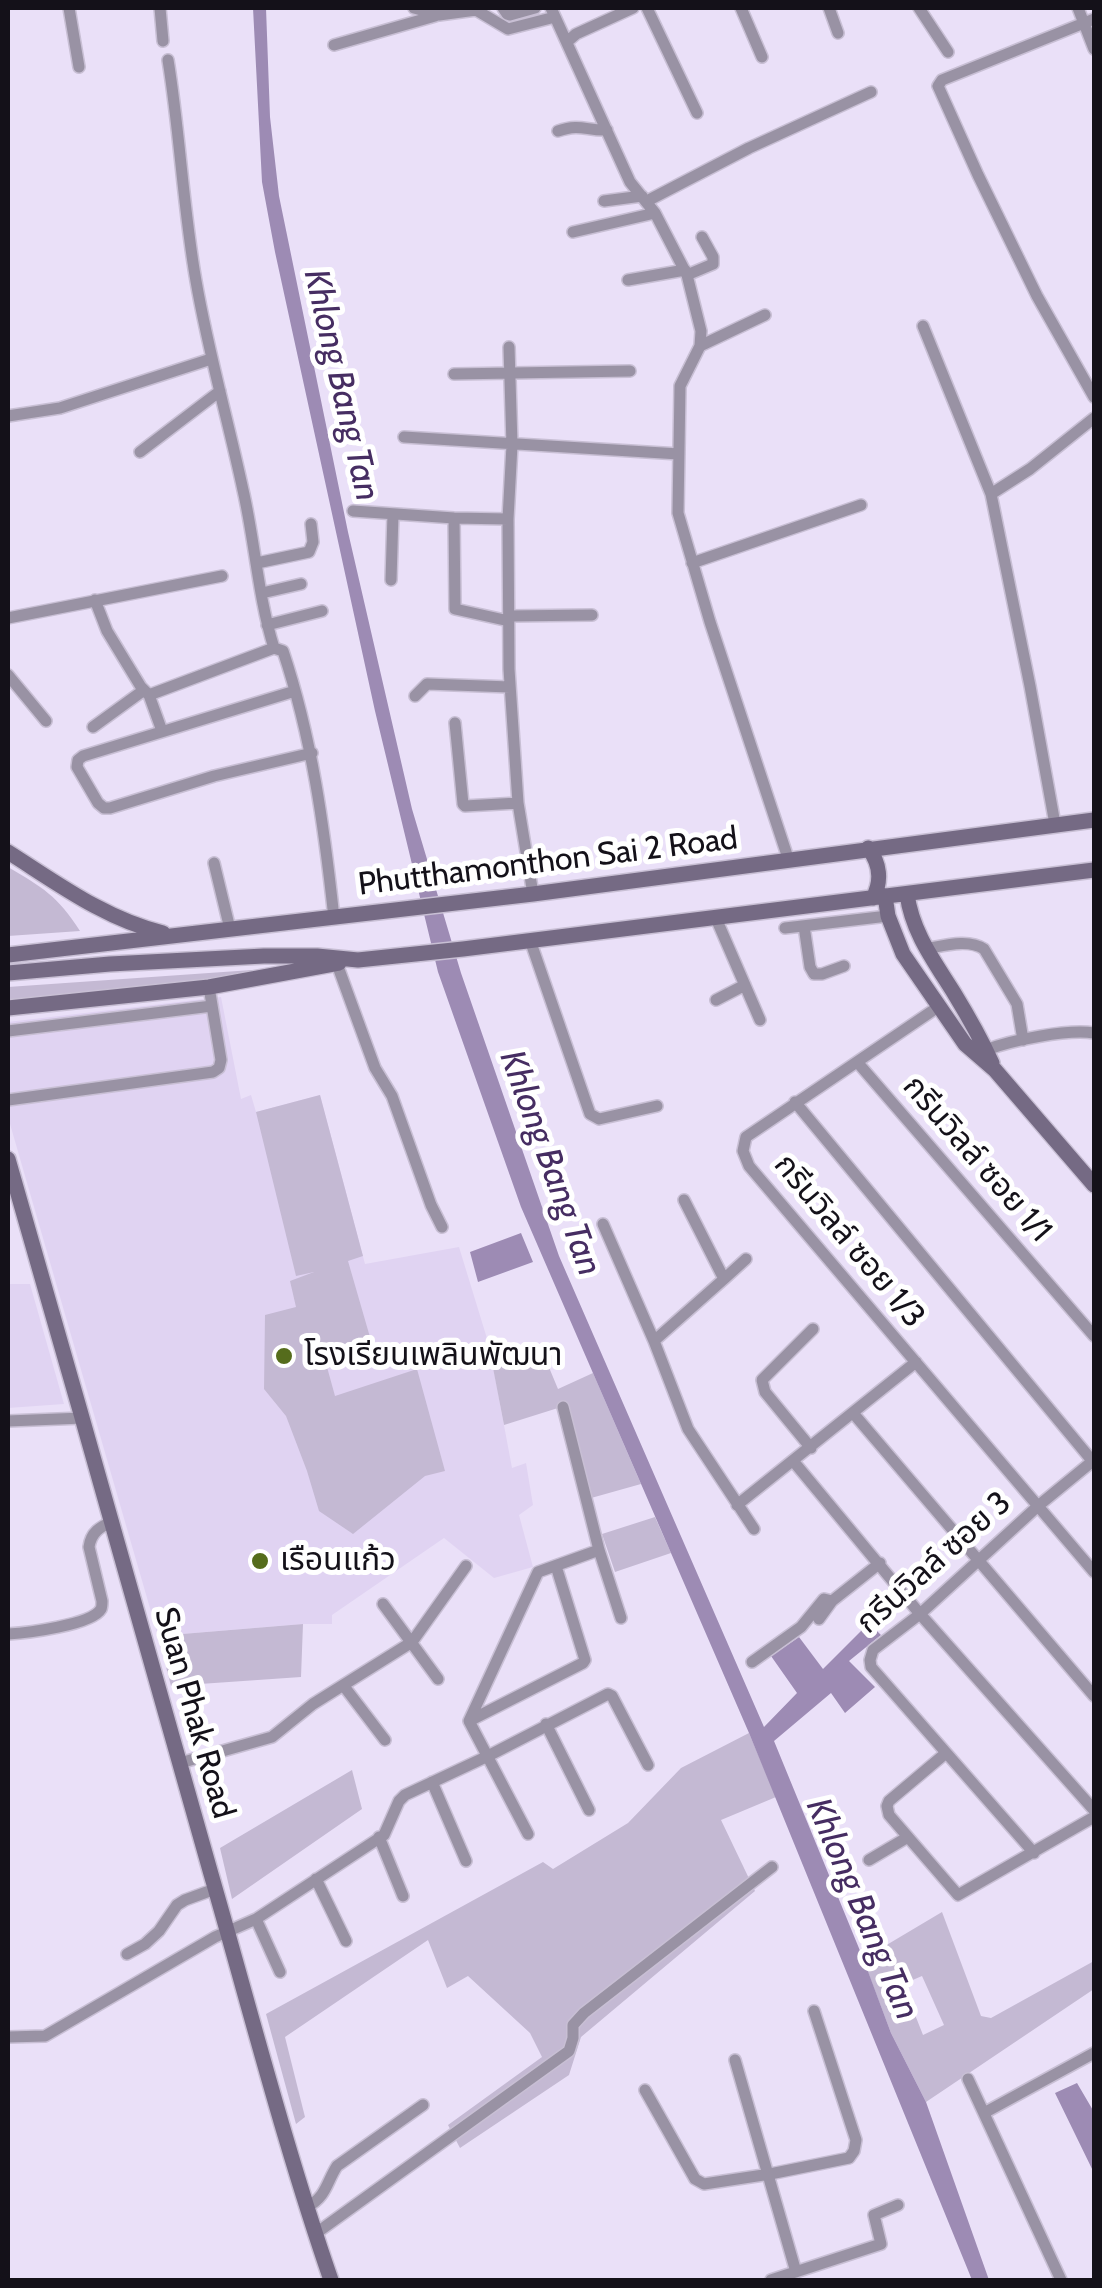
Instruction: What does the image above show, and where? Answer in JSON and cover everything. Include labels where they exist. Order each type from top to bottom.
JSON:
[{"type":"main road","name":"Phutthamonthon Sai 2 Road","points":[[8,956],[533,894],[1094,820]]},
{"type":"main road","points":[[868,848],[875,857],[879,897],[903,954],[938,1007],[964,1044],[994,1070],[1094,1186]]},
{"type":"main road","points":[[8,852],[117,918],[175,936]]},
{"type":"main road","points":[[8,1008],[209,987],[358,960],[1094,870]]},
{"type":"main road","points":[[907,894],[925,949],[956,996],[994,1070]]},
{"type":"main road","points":[[8,945],[81,946]]},
{"type":"main road","points":[[8,973],[264,956],[358,960]]},
{"type":"main road","points":[[938,1007],[956,996]]},
{"type":"main road","name":"Suan Phak Road","points":[[8,1159],[227,1932],[331,2280]]},
{"type":"street","points":[[69,8],[79,67]]},
{"type":"street","points":[[160,8],[163,41]]},
{"type":"street","points":[[414,8],[439,14]]},
{"type":"street","points":[[502,8],[510,14],[535,8]]},
{"type":"street","points":[[568,41],[632,8]]},
{"type":"street","points":[[647,8],[697,113]]},
{"type":"street","points":[[740,8],[762,57]]},
{"type":"street","points":[[829,8],[838,33]]},
{"type":"street","points":[[919,8],[948,52]]},
{"type":"street","points":[[1078,8],[1089,21],[1094,49]]},
{"type":"street","points":[[334,45],[439,14],[476,10],[508,29],[553,12],[630,182],[656,212],[686,272],[700,322],[700,346],[680,386],[678,514],[788,858]]},
{"type":"street","points":[[1089,21],[942,80],[938,86],[1037,296],[1094,398]]},
{"type":"street","points":[[168,60],[190,243],[274,648]]},
{"type":"street","points":[[604,201],[644,199],[871,92]]},
{"type":"street","points":[[558,131],[574,125],[607,130]]},
{"type":"street","points":[[573,232],[656,212]]},
{"type":"street","points":[[628,280],[713,264],[702,237]]},
{"type":"street","points":[[700,346],[764,315]]},
{"type":"street","points":[[923,326],[991,494],[1054,824]]},
{"type":"street","points":[[509,347],[510,688],[518,802],[533,894]]},
{"type":"street","points":[[8,416],[60,408],[212,359]]},
{"type":"street","points":[[454,374],[630,371]]},
{"type":"street","points":[[140,452],[220,391]]},
{"type":"street","points":[[991,494],[1030,469],[1094,418]]},
{"type":"street","points":[[404,437],[678,454]]},
{"type":"street","points":[[692,563],[861,505]]},
{"type":"street","points":[[353,511],[508,519]]},
{"type":"street","points":[[391,580],[393,514]]},
{"type":"street","points":[[454,518],[455,609],[509,619],[592,615]]},
{"type":"street","points":[[258,562],[309,552],[314,542],[311,524]]},
{"type":"street","points":[[8,618],[222,576]]},
{"type":"street","points":[[262,593],[301,584]]},
{"type":"street","points":[[95,600],[107,632],[146,692],[162,731]]},
{"type":"street","points":[[268,626],[322,612]]},
{"type":"street","points":[[93,726],[146,692],[274,648],[282,651],[312,752],[334,918]]},
{"type":"street","points":[[8,675],[46,721]]},
{"type":"street","points":[[415,696],[427,684],[510,688]]},
{"type":"street","points":[[296,691],[83,756],[76,767],[98,803],[110,808],[214,776],[312,752]]},
{"type":"street","points":[[455,723],[463,804],[518,802]]},
{"type":"street","points":[[214,863],[230,930]]},
{"type":"street","points":[[714,916],[760,1020]]},
{"type":"street","points":[[785,928],[888,916]]},
{"type":"street","points":[[804,926],[814,974],[844,966]]},
{"type":"street","points":[[530,940],[590,1114],[599,1119],[657,1106]]},
{"type":"street","points":[[925,949],[967,943],[984,949],[1017,1004],[1023,1040]]},
{"type":"street","points":[[338,964],[375,1068],[392,1096],[442,1227]]},
{"type":"street","points":[[716,1000],[745,985]]},
{"type":"street","points":[[8,1100],[213,1072],[219,1068],[220,1060],[209,987]]},
{"type":"street","points":[[8,1031],[212,1006]]},
{"type":"street","name":"กรีนวิลล์ ซอย 1/3","points":[[938,1007],[746,1137],[742,1146],[746,1162],[1094,1572]]},
{"type":"street","points":[[986,1050],[1023,1040],[1094,1033]]},
{"type":"street","name":"กรีนวิลล์ ซอย 1/1","points":[[858,1063],[1094,1336]]},
{"type":"street","points":[[795,1102],[1094,1461]]},
{"type":"street","points":[[684,1200],[724,1280]]},
{"type":"street","points":[[602,1224],[688,1430],[754,1529]]},
{"type":"street","points":[[654,1341],[746,1259]]},
{"type":"street","points":[[812,1448],[765,1392],[762,1380],[814,1329]]},
{"type":"street","points":[[738,1505],[916,1362]]},
{"type":"street","points":[[563,1407],[598,1550],[621,1618]]},
{"type":"street","points":[[854,1412],[1094,1696]]},
{"type":"street","points":[[8,1421],[83,1418]]},
{"type":"street","name":"กรีนวิลล์ ซอย 3","points":[[1034,1853],[872,1667],[870,1660],[872,1650],[920,1614],[1038,1506],[1094,1461]]},
{"type":"street","points":[[794,1462],[1094,1814],[960,1896],[890,1815],[888,1804],[946,1753]]},
{"type":"street","points":[[8,1634],[68,1625],[99,1612],[102,1602],[90,1539],[99,1527],[113,1521]]},
{"type":"street","points":[[469,1720],[538,1572],[598,1550]]},
{"type":"street","points":[[819,1619],[832,1601],[880,1563]]},
{"type":"street","points":[[180,1763],[272,1737],[313,1704],[412,1642],[466,1566]]},
{"type":"street","points":[[469,1720],[583,1664],[556,1566]]},
{"type":"street","points":[[752,1662],[801,1627],[824,1599],[832,1601]]},
{"type":"street","points":[[383,1604],[438,1679]]},
{"type":"street","points":[[343,1686],[385,1740]]},
{"type":"street","points":[[8,2037],[37,2038],[52,2033],[128,1986],[256,1919],[384,1835],[405,1795],[608,1694],[648,1765]]},
{"type":"street","points":[[469,1720],[528,1834]]},
{"type":"street","points":[[546,1724],[589,1810]]},
{"type":"street","points":[[432,1782],[466,1860]]},
{"type":"street","points":[[379,1837],[403,1896]]},
{"type":"street","points":[[870,1860],[908,1837]]},
{"type":"street","points":[[315,2234],[570,2051],[573,2025],[584,2013],[772,1867]]},
{"type":"street","points":[[316,1878],[346,1941]]},
{"type":"street","points":[[127,1954],[145,1944],[178,1905],[215,1888]]},
{"type":"street","points":[[256,1919],[280,1972]]},
{"type":"street","points":[[645,2090],[700,2183],[849,2158],[856,2140],[814,2011]]},
{"type":"street","points":[[984,2113],[1094,2053]]},
{"type":"street","points":[[735,2060],[796,2272]]},
{"type":"street","points":[[968,2079],[1062,2280]]},
{"type":"street","points":[[307,2207],[324,2194],[337,2166],[424,2105]]},
{"type":"street","points":[[771,2280],[881,2244],[874,2215],[898,2205]]},
{"type":"shaded area","points":[[253,8],[266,8],[270,117],[279,196],[348,532],[412,809],[461,973],[559,1256],[764,1727],[797,1693],[771,1656],[799,1637],[823,1669],[869,1623],[881,1635],[849,1661],[875,1687],[845,1713],[831,1693],[774,1741],[891,2033],[926,2102],[989,2280],[972,2280],[749,1733],[521,1207],[438,972],[375,711],[275,252],[262,182]]},
{"type":"shaded area","points":[[8,867],[48,893],[80,931],[8,936]]},
{"type":"shaded area","points":[[252,970],[253,975],[8,1002],[8,987]]},
{"type":"shaded area","name":"โรงเรียนเพลินพัฒนา","points":[[221,997],[241,1099],[251,1095],[256,1112],[320,1095],[365,1264],[459,1247],[489,1345],[512,1468],[526,1463],[533,1505],[519,1515],[533,1567],[494,1578],[444,1538],[332,1615],[332,1624],[158,1636],[8,1117],[8,1022]]},
{"type":"shaded area","points":[[320,1095],[363,1256],[348,1261],[374,1351],[327,1367],[335,1396],[417,1369],[445,1471],[425,1476],[353,1534],[319,1511],[286,1416],[264,1389],[265,1315],[296,1307],[290,1281],[314,1272],[296,1276],[256,1112]]},
{"type":"shaded area","points":[[521,1233],[533,1262],[478,1282],[470,1252]]},
{"type":"shaded area","points":[[8,1284],[30,1284],[64,1404],[8,1408]]},
{"type":"shaded area","points":[[543,1353],[558,1389],[593,1373],[641,1484],[584,1500],[558,1408],[504,1425],[493,1368]]},
{"type":"shaded area","points":[[655,1517],[671,1553],[615,1572],[602,1534]]},
{"type":"shaded area","points":[[303,1624],[301,1677],[171,1686],[158,1636]]},
{"type":"shaded area","points":[[749,1733],[776,1797],[721,1820],[755,1891],[581,2037],[569,2075],[460,2148],[448,2125],[542,2057],[530,2033],[468,1976],[447,1988],[428,1940],[285,2037],[305,2117],[296,2124],[266,2014],[543,1862],[553,1869],[628,1823],[681,1768]]},
{"type":"shaded area","points":[[352,1770],[362,1809],[232,1899],[220,1848]]},
{"type":"shaded area","points":[[942,1912],[981,2016],[991,2018],[1094,1961],[1094,1989],[926,2102],[891,2033],[863,1959]],"holes":[[[922,1976],[944,2025],[923,2035],[910,2002],[900,2005],[894,1988]]]},
{"type":"shaded area","points":[[1077,2083],[1094,2112],[1094,2173],[1055,2093]]},
{"type":"place","name":"โรงเรียนเพลินพัฒนา","points":[[284,1356]]},
{"type":"place","name":"เรือนแก้ว","points":[[260,1561]]},
{"type":"water label","name":"Khlong Bang Tan","points":[[341,385]]},
{"type":"water label","name":"Khlong Bang Tan","points":[[550,1163]]},
{"type":"water label","name":"Khlong Bang Tan","points":[[862,1909]]}]
